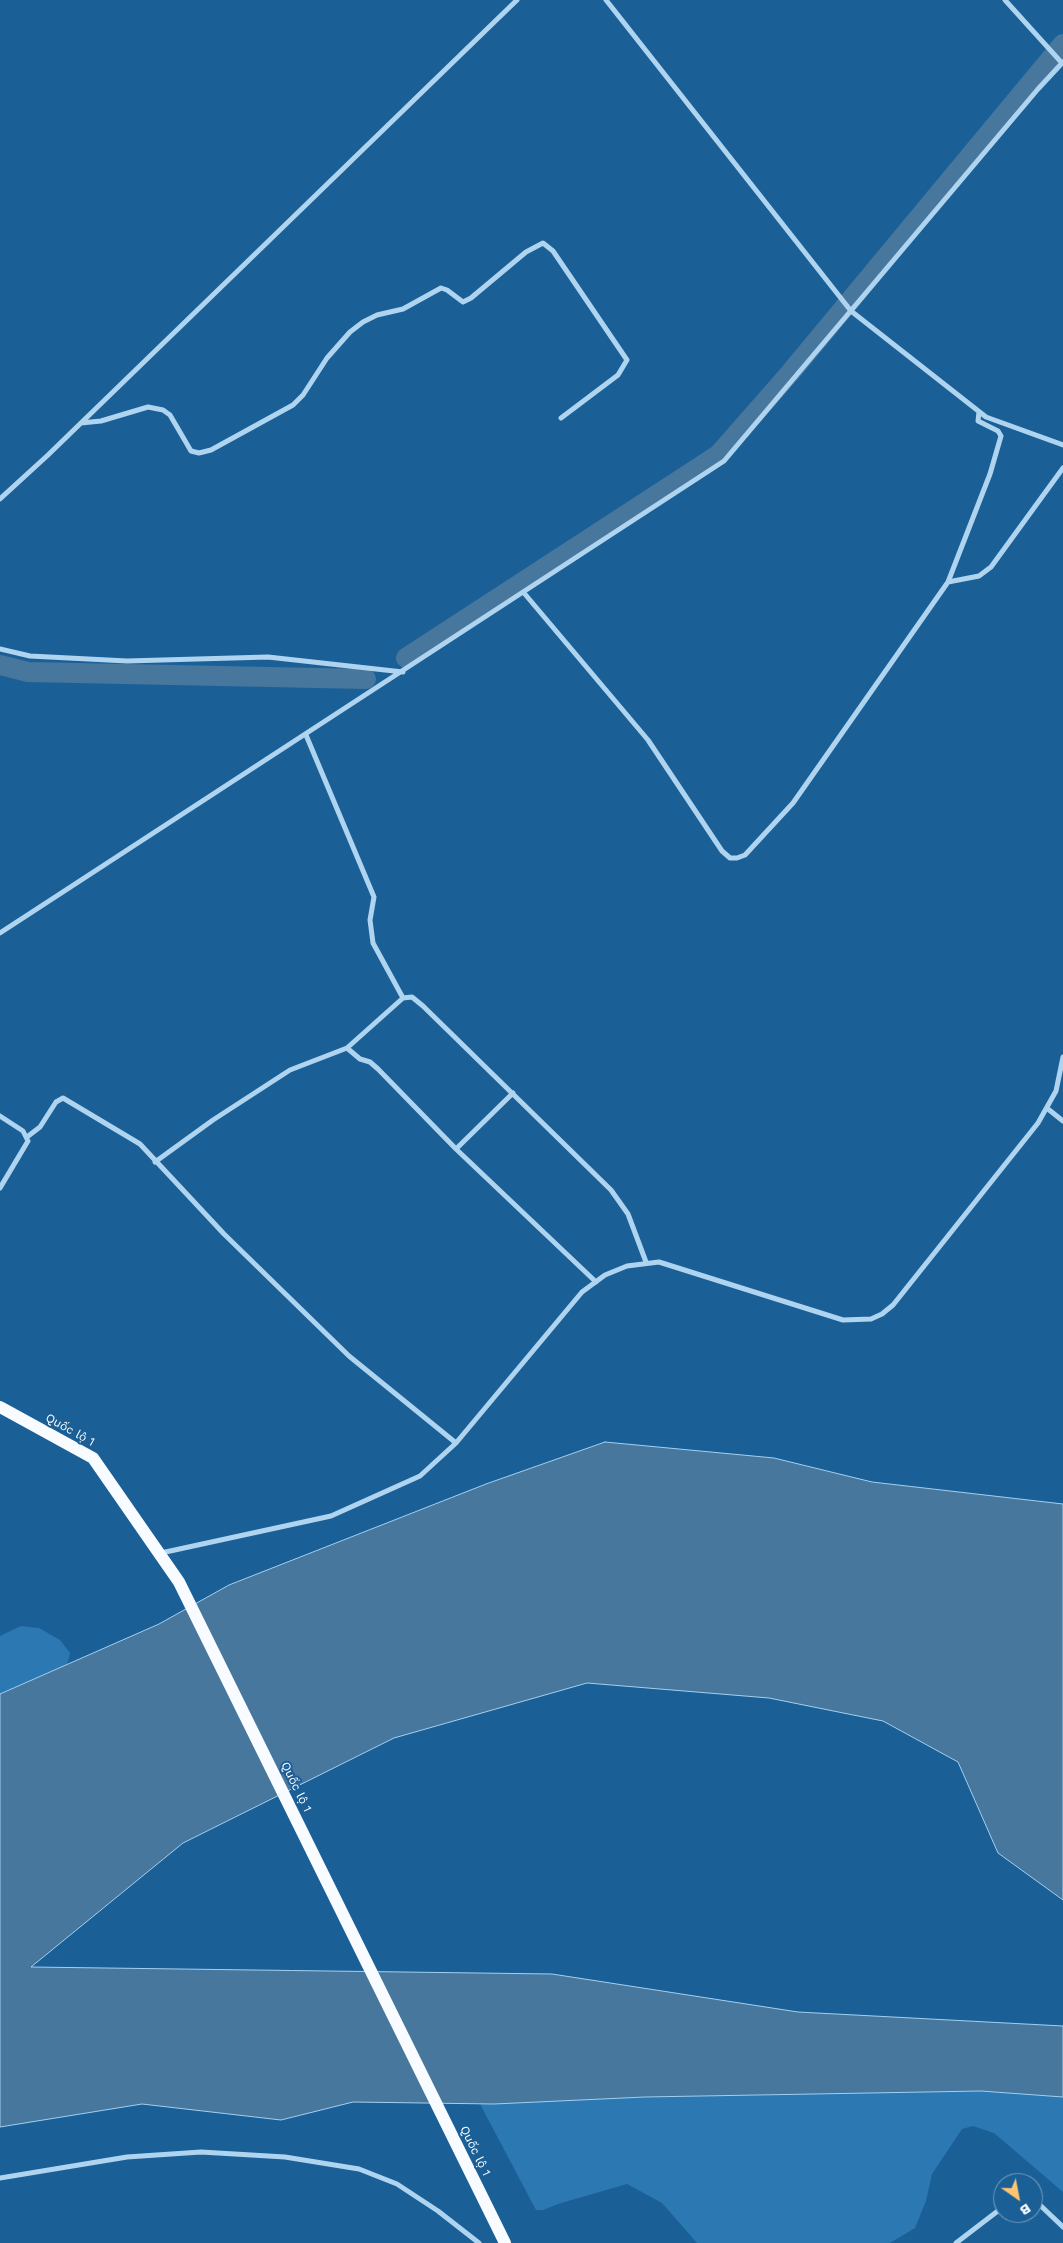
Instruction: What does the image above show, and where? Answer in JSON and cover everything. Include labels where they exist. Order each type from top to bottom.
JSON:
[{"type":"main road","name":"Quốc lộ 1","points":[[0,1407],[93,1458],[161,1553],[179,1582],[503,2239]]},
{"type":"street","points":[[0,499],[81,423],[517,0]]},
{"type":"street","points":[[606,0],[851,311],[986,417],[1063,445]]},
{"type":"street","points":[[0,933],[404,672],[724,461],[1062,63],[1005,0]]},
{"type":"street","points":[[81,423],[101,421],[148,407],[163,410],[170,415],[191,451],[199,453],[211,450],[293,405],[303,396],[327,358],[350,332],[363,322],[378,315],[403,309],[441,288],[447,290],[463,302],[471,298],[526,252],[543,243],[553,251],[628,360],[618,374],[560,418]]},
{"type":"street","points":[[524,593],[648,740],[722,851],[730,858],[745,855],[793,803],[948,582],[990,474],[1001,436],[998,431],[978,421],[979,412]]},
{"type":"street","points":[[948,582],[979,576],[992,567],[1063,468]]},
{"type":"street","points":[[0,649],[30,656],[126,661],[268,657],[404,672]]},
{"type":"street","points":[[306,734],[374,897],[370,920],[373,943],[403,998]]},
{"type":"street","points":[[155,1162],[213,1120],[290,1070],[347,1048],[403,998],[412,998],[423,1006],[513,1093],[620,1201],[628,1214],[646,1262]]},
{"type":"street","points":[[347,1048],[360,1059],[370,1062],[378,1069],[456,1149],[596,1282]]},
{"type":"street","points":[[161,1553],[331,1516],[420,1476],[456,1443],[582,1292],[596,1282],[627,1266],[646,1262],[659,1262],[843,1320],[871,1319],[882,1314],[893,1305],[1048,1109],[1056,1091],[1063,1057]]},
{"type":"street","points":[[456,1149],[513,1093]]},
{"type":"street","points":[[27,1137],[40,1127],[56,1102],[63,1098],[140,1144],[224,1234],[349,1356],[456,1443]]},
{"type":"street","points":[[1048,1109],[1063,1121]]},
{"type":"street","points":[[0,1116],[23,1131],[27,1137],[26,1146],[0,1188]]},
{"type":"street","points":[[0,2178],[136,2156],[201,2152],[285,2156],[359,2169],[397,2184],[438,2211],[479,2243]]},
{"type":"street","points":[[1043,2208],[1063,2227]]},
{"type":"street","points":[[956,2243],[993,2215]]},
{"type":"shaded area","points":[[605,1442],[774,1458],[872,1482],[1063,1504],[1063,1900],[998,1853],[958,1762],[883,1721],[769,1698],[587,1683],[394,1738],[183,1843],[31,1967],[552,1974],[798,2012],[1063,2026],[1063,2097],[981,2091],[645,2097],[494,2104],[353,2102],[281,2120],[142,2104],[0,2127],[0,1694],[159,1624],[229,1585],[486,1484]]},
{"type":"shaded area","points":[[21,1626],[39,1628],[60,1640],[70,1653],[67,1665],[0,1694],[0,1636]]},
{"type":"shaded area","points":[[981,2091],[1063,2097],[1063,2192],[994,2133],[973,2126],[962,2129],[932,2174],[926,2201],[915,2228],[890,2243],[697,2243],[662,2203],[627,2184],[543,2210],[536,2210],[480,2104],[645,2097]]},
{"type":"waterway","points":[[406,658],[718,455],[790,373],[1063,44]]},
{"type":"waterway","points":[[0,665],[28,672],[366,679]]}]
